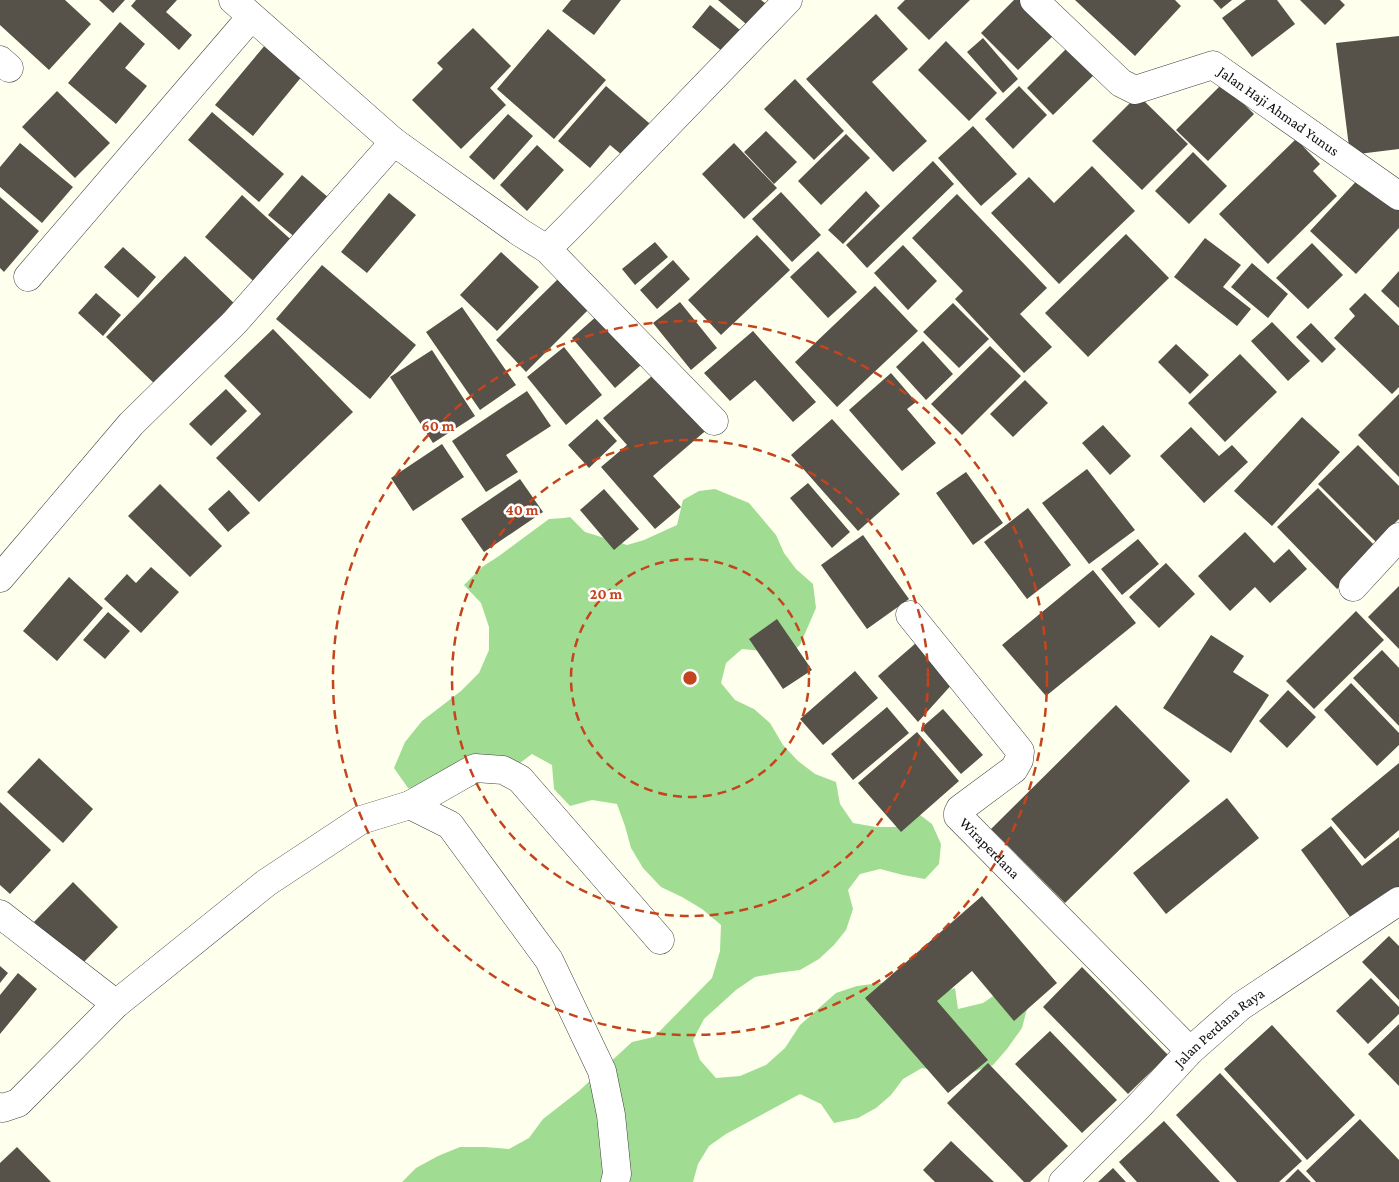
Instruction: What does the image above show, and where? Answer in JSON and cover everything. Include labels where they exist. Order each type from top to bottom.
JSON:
[{"type":"street","points":[[547,248],[788,0]]},
{"type":"street","name":"Jalan Haji Ahmad Yunus","points":[[1034,0],[1121,83],[1135,90],[1213,65],[1399,196]]},
{"type":"street","points":[[28,277],[242,8],[394,142],[521,233],[547,248],[714,421]]},
{"type":"street","points":[[0,578],[131,424],[234,322],[394,142]]},
{"type":"street","points":[[1353,587],[1399,537]]},
{"type":"street","name":"Wiraperdana","points":[[910,615],[1020,751],[1020,760],[1014,769],[960,809],[958,816],[1190,1051]]},
{"type":"street","points":[[0,1107],[3,1108],[18,1103],[116,1004],[259,889],[361,820],[410,804],[475,768],[503,770],[520,778],[660,940]]},
{"type":"street","points":[[410,804],[450,825],[549,960],[602,1071],[611,1115],[617,1174],[614,1182]]},
{"type":"street","name":"Jalan Perdana Raya","points":[[1063,1182],[1139,1106],[1190,1051],[1241,1006],[1399,900]]},
{"type":"street","points":[[0,914],[116,1004]]},
{"type":"green space","points":[[715,489],[749,503],[776,535],[784,553],[796,569],[813,584],[816,608],[800,645],[784,659],[763,651],[742,649],[726,663],[721,683],[735,700],[754,709],[770,723],[783,745],[798,761],[815,774],[836,782],[840,804],[853,823],[876,827],[899,827],[916,812],[932,824],[941,844],[939,864],[925,879],[880,869],[860,874],[848,890],[853,909],[846,930],[834,945],[819,959],[800,970],[755,977],[736,990],[704,1019],[693,1040],[700,1060],[716,1078],[740,1076],[766,1065],[785,1048],[800,1025],[836,993],[857,986],[888,982],[933,995],[955,988],[958,1009],[983,1003],[1002,990],[1028,1005],[1022,1028],[993,1065],[970,1073],[947,1073],[922,1068],[903,1079],[891,1095],[876,1108],[858,1118],[834,1123],[821,1104],[800,1094],[726,1134],[709,1146],[698,1164],[693,1182],[402,1182],[416,1168],[460,1147],[509,1149],[529,1138],[543,1119],[579,1091],[632,1042],[654,1037],[712,978],[720,951],[721,925],[702,909],[661,887],[643,868],[631,848],[617,804],[592,800],[570,806],[554,789],[552,765],[532,754],[516,766],[497,776],[454,794],[432,795],[408,788],[394,768],[405,742],[422,721],[461,691],[479,673],[489,650],[489,627],[481,603],[464,585],[482,567],[549,519],[570,517],[585,532],[627,545],[644,540],[677,525],[683,500],[699,491]]},
{"type":"building","points":[[0,0],[65,0],[91,24],[49,70],[0,25]]},
{"type":"building","points":[[99,0],[125,0],[113,13]]},
{"type":"building","points":[[136,0],[177,0],[166,12],[192,35],[179,50],[131,6]]},
{"type":"building","points":[[571,0],[621,0],[594,35],[562,11]]},
{"type":"building","points":[[718,0],[761,0],[770,7],[752,29]]},
{"type":"building","points":[[905,0],[970,0],[929,40],[897,8]]},
{"type":"building","points":[[1014,0],[1020,0],[1054,35],[1018,70],[981,33]]},
{"type":"building","points":[[1075,0],[1175,0],[1181,6],[1135,56]]},
{"type":"building","points":[[1213,0],[1232,0],[1221,9]]},
{"type":"building","points":[[1246,0],[1277,0],[1295,24],[1252,57],[1222,18]]},
{"type":"building","points":[[1300,0],[1340,0],[1345,5],[1325,25]]},
{"type":"building","points":[[710,5],[746,35],[728,56],[692,27]]},
{"type":"building","points":[[876,14],[908,49],[872,82],[927,141],[893,172],[806,79]]},
{"type":"building","points":[[120,22],[145,44],[125,68],[147,86],[116,124],[68,83]]},
{"type":"building","points":[[473,28],[511,66],[490,88],[506,105],[461,149],[412,100],[443,69],[437,63]]},
{"type":"building","points":[[548,29],[606,80],[554,139],[497,89]]},
{"type":"building","points":[[1399,36],[1399,149],[1350,155],[1336,43]]},
{"type":"building","points":[[983,38],[1018,79],[1003,93],[967,52]]},
{"type":"building","points":[[946,41],[997,93],[969,121],[918,70]]},
{"type":"building","points":[[266,44],[303,75],[253,136],[215,105]]},
{"type":"building","points":[[1071,44],[1098,71],[1053,115],[1027,88]]},
{"type":"building","points":[[795,79],[844,131],[814,160],[764,109]]},
{"type":"building","points":[[1223,83],[1254,114],[1208,161],[1176,130]]},
{"type":"building","points":[[606,86],[656,129],[628,160],[610,145],[590,168],[558,141]]},
{"type":"building","points":[[1019,86],[1047,115],[1013,149],[985,119]]},
{"type":"building","points":[[57,91],[110,143],[75,178],[22,127]]},
{"type":"building","points":[[1138,95],[1188,144],[1142,190],[1092,141]]},
{"type":"building","points":[[212,112],[284,174],[259,202],[188,140]]},
{"type":"building","points":[[508,114],[533,136],[494,180],[469,157]]},
{"type":"building","points":[[973,126],[1017,174],[981,206],[938,158]]},
{"type":"building","points":[[766,131],[797,162],[774,184],[744,152]]},
{"type":"building","points":[[846,134],[870,158],[821,205],[798,181]]},
{"type":"building","points":[[1296,139],[1320,164],[1313,171],[1337,196],[1268,264],[1219,214]]},
{"type":"building","points":[[20,143],[73,187],[42,223],[0,187],[0,167]]},
{"type":"building","points":[[734,143],[777,188],[744,219],[702,174]]},
{"type":"building","points":[[537,145],[564,170],[527,211],[500,185]]},
{"type":"building","points":[[1193,152],[1227,186],[1189,224],[1155,191]]},
{"type":"building","points":[[933,161],[954,184],[867,268],[846,245]]},
{"type":"building","points":[[1092,166],[1135,211],[1059,284],[991,213],[1029,177],[1054,203]]},
{"type":"building","points":[[302,175],[336,204],[302,243],[268,215]]},
{"type":"building","points":[[1362,175],[1399,210],[1399,228],[1356,274],[1310,231]]},
{"type":"building","points":[[866,191],[880,206],[843,244],[828,230]]},
{"type":"building","points":[[781,192],[821,235],[792,262],[752,219]]},
{"type":"building","points":[[389,193],[416,215],[367,273],[341,252]]},
{"type":"building","points":[[957,194],[1047,288],[1020,314],[1052,347],[1024,373],[955,299],[963,291],[912,238]]},
{"type":"building","points":[[242,195],[299,247],[261,288],[205,237]]},
{"type":"building","points":[[0,197],[39,231],[4,272],[0,268]]},
{"type":"building","points":[[1126,234],[1169,278],[1088,357],[1045,313]]},
{"type":"building","points":[[757,235],[790,270],[721,335],[688,300]]},
{"type":"building","points":[[1205,238],[1241,265],[1223,287],[1251,309],[1237,326],[1174,277]]},
{"type":"building","points":[[655,242],[668,257],[635,285],[622,269]]},
{"type":"building","points":[[1312,243],[1343,275],[1308,309],[1276,278]]},
{"type":"building","points":[[903,245],[937,281],[908,310],[874,273]]},
{"type":"building","points":[[123,247],[156,277],[138,298],[104,267]]},
{"type":"building","points":[[818,251],[857,292],[828,318],[790,277]]},
{"type":"building","points":[[501,252],[539,287],[497,331],[460,295]]},
{"type":"building","points":[[185,256],[239,308],[160,389],[106,337]]},
{"type":"building","points":[[673,260],[690,279],[657,309],[640,290]]},
{"type":"building","points":[[1252,263],[1288,294],[1268,318],[1231,287]]},
{"type":"building","points":[[322,265],[416,345],[370,399],[276,319]]},
{"type":"building","points":[[1399,271],[1399,308],[1381,291]]},
{"type":"building","points":[[558,279],[588,310],[526,372],[496,340]]},
{"type":"building","points":[[875,286],[918,331],[837,407],[795,362]]},
{"type":"building","points":[[96,293],[121,315],[103,336],[78,313]]},
{"type":"building","points":[[1365,293],[1399,326],[1399,387],[1392,394],[1334,338],[1355,316],[1349,309]]},
{"type":"building","points":[[680,302],[717,348],[691,370],[653,323]]},
{"type":"building","points":[[953,303],[989,339],[959,368],[923,332]]},
{"type":"building","points":[[462,307],[516,385],[480,410],[426,332]]},
{"type":"building","points":[[598,315],[641,365],[615,388],[572,338]]},
{"type":"building","points":[[1272,322],[1310,361],[1288,381],[1251,341]]},
{"type":"building","points":[[1311,323],[1336,349],[1322,363],[1296,337]]},
{"type":"building","points":[[273,329],[353,412],[259,502],[216,458],[261,414],[224,376]]},
{"type":"building","points":[[753,331],[816,402],[793,422],[755,380],[730,401],[704,373]]},
{"type":"building","points":[[923,341],[953,374],[926,400],[896,367]]},
{"type":"building","points":[[1176,344],[1209,375],[1190,394],[1158,362]]},
{"type":"building","points":[[990,346],[1021,376],[962,435],[931,404]]},
{"type":"building","points":[[564,347],[602,395],[566,425],[527,377]]},
{"type":"building","points":[[432,350],[475,416],[433,443],[390,377]]},
{"type":"building","points":[[1240,354],[1277,392],[1225,442],[1188,403]]},
{"type":"building","points":[[659,370],[710,427],[653,476],[681,507],[655,529],[601,467],[627,445],[603,418]]},
{"type":"building","points":[[891,373],[916,402],[907,409],[936,443],[902,471],[849,410]]},
{"type":"building","points":[[1025,380],[1048,403],[1013,437],[990,414]]},
{"type":"building","points":[[226,389],[247,411],[211,446],[189,424]]},
{"type":"building","points":[[527,391],[551,426],[506,455],[518,472],[486,492],[452,441]]},
{"type":"building","points":[[1399,394],[1399,477],[1358,435]]},
{"type":"building","points":[[1302,417],[1340,452],[1272,526],[1234,491]]},
{"type":"building","points":[[597,419],[617,441],[589,468],[568,445]]},
{"type":"building","points":[[832,419],[900,494],[858,531],[791,455]]},
{"type":"building","points":[[1103,425],[1131,456],[1110,475],[1082,443]]},
{"type":"building","points":[[1191,427],[1219,456],[1232,445],[1248,462],[1204,503],[1160,456]]},
{"type":"building","points":[[442,444],[464,477],[413,511],[391,478]]},
{"type":"building","points":[[1358,445],[1399,486],[1399,519],[1376,542],[1318,484]]},
{"type":"building","points":[[1087,469],[1135,530],[1089,564],[1042,503]]},
{"type":"building","points":[[966,472],[1003,523],[973,545],[936,493]]},
{"type":"building","points":[[520,479],[543,512],[484,552],[461,519]]},
{"type":"building","points":[[808,483],[850,532],[832,548],[790,498]]},
{"type":"building","points":[[160,484],[222,546],[190,577],[128,516]]},
{"type":"building","points":[[1318,488],[1378,549],[1337,589],[1277,527]]},
{"type":"building","points":[[604,489],[639,529],[614,550],[580,510]]},
{"type":"building","points":[[229,490],[250,513],[228,532],[208,509]]},
{"type":"building","points":[[1028,508],[1071,565],[1027,599],[984,542]]},
{"type":"building","points":[[1245,532],[1274,563],[1289,549],[1307,569],[1270,603],[1255,587],[1230,611],[1198,576]]},
{"type":"building","points":[[863,535],[909,599],[867,629],[821,565]]},
{"type":"building","points":[[1138,539],[1159,564],[1122,595],[1101,569]]},
{"type":"building","points":[[1166,563],[1195,594],[1159,628],[1129,597]]},
{"type":"building","points":[[151,567],[179,592],[141,633],[104,599],[127,574],[136,583]]},
{"type":"building","points":[[1093,570],[1136,623],[1046,696],[1002,645]]},
{"type":"building","points":[[69,577],[103,608],[57,661],[23,631]]},
{"type":"building","points":[[1399,586],[1399,649],[1368,617]]},
{"type":"building","points":[[1356,611],[1384,640],[1314,709],[1286,681]]},
{"type":"building","points":[[108,612],[130,631],[105,659],[83,640]]},
{"type":"building","points":[[777,619],[812,670],[783,689],[749,639]]},
{"type":"building","points":[[1211,635],[1244,656],[1233,672],[1269,695],[1231,753],[1163,708]]},
{"type":"building","points":[[916,643],[954,682],[918,722],[878,676]]},
{"type":"building","points":[[1382,650],[1399,668],[1399,726],[1353,678]]},
{"type":"building","points":[[855,671],[878,698],[823,745],[800,719]]},
{"type":"building","points":[[1351,683],[1399,733],[1399,745],[1377,766],[1324,710]]},
{"type":"building","points":[[1288,690],[1316,717],[1287,748],[1259,721]]},
{"type":"building","points":[[1116,705],[1190,781],[1065,903],[991,829]]},
{"type":"building","points":[[887,707],[909,733],[853,780],[831,754]]},
{"type":"building","points":[[943,709],[983,755],[961,774],[921,728]]},
{"type":"building","points":[[917,732],[959,781],[901,832],[858,783]]},
{"type":"building","points":[[39,758],[93,809],[63,843],[7,792]]},
{"type":"building","points":[[1399,763],[1399,830],[1365,859],[1331,819]]},
{"type":"building","points":[[1227,798],[1259,838],[1166,914],[1133,873]]},
{"type":"building","points":[[0,802],[51,850],[10,894],[0,885]]},
{"type":"building","points":[[1331,826],[1362,866],[1399,837],[1399,892],[1356,925],[1301,850]]},
{"type":"building","points":[[73,882],[118,927],[79,967],[34,922]]},
{"type":"building","points":[[982,896],[1057,983],[1014,1021],[972,971],[937,1001],[988,1060],[948,1093],[865,998]]},
{"type":"building","points":[[1389,936],[1399,946],[1399,1000],[1362,962]]},
{"type":"building","points":[[0,966],[8,973],[0,983]]},
{"type":"building","points":[[1082,967],[1168,1055],[1128,1094],[1043,1007]]},
{"type":"building","points":[[18,973],[37,989],[0,1034],[0,995]]},
{"type":"building","points":[[1371,978],[1399,1007],[1399,1014],[1368,1044],[1336,1011]]},
{"type":"building","points":[[1399,1024],[1399,1086],[1368,1054]]},
{"type":"building","points":[[1272,1025],[1355,1115],[1307,1160],[1224,1069]]},
{"type":"building","points":[[1050,1031],[1117,1100],[1082,1133],[1015,1064]]},
{"type":"building","points":[[988,1063],[1068,1146],[1030,1182],[1024,1182],[947,1103]]},
{"type":"building","points":[[1220,1073],[1302,1161],[1279,1182],[1237,1182],[1176,1115]]},
{"type":"building","points":[[1360,1119],[1399,1160],[1399,1182],[1316,1182],[1306,1171]]},
{"type":"building","points":[[1164,1121],[1220,1182],[1137,1182],[1119,1162]]},
{"type":"building","points":[[951,1141],[994,1182],[935,1182],[923,1170]]},
{"type":"building","points":[[17,1147],[51,1182],[0,1182],[0,1163]]},
{"type":"building","points":[[1113,1168],[1126,1182],[1098,1182]]},
{"type":"building","points":[[1298,1169],[1311,1182],[1285,1182]]}]
